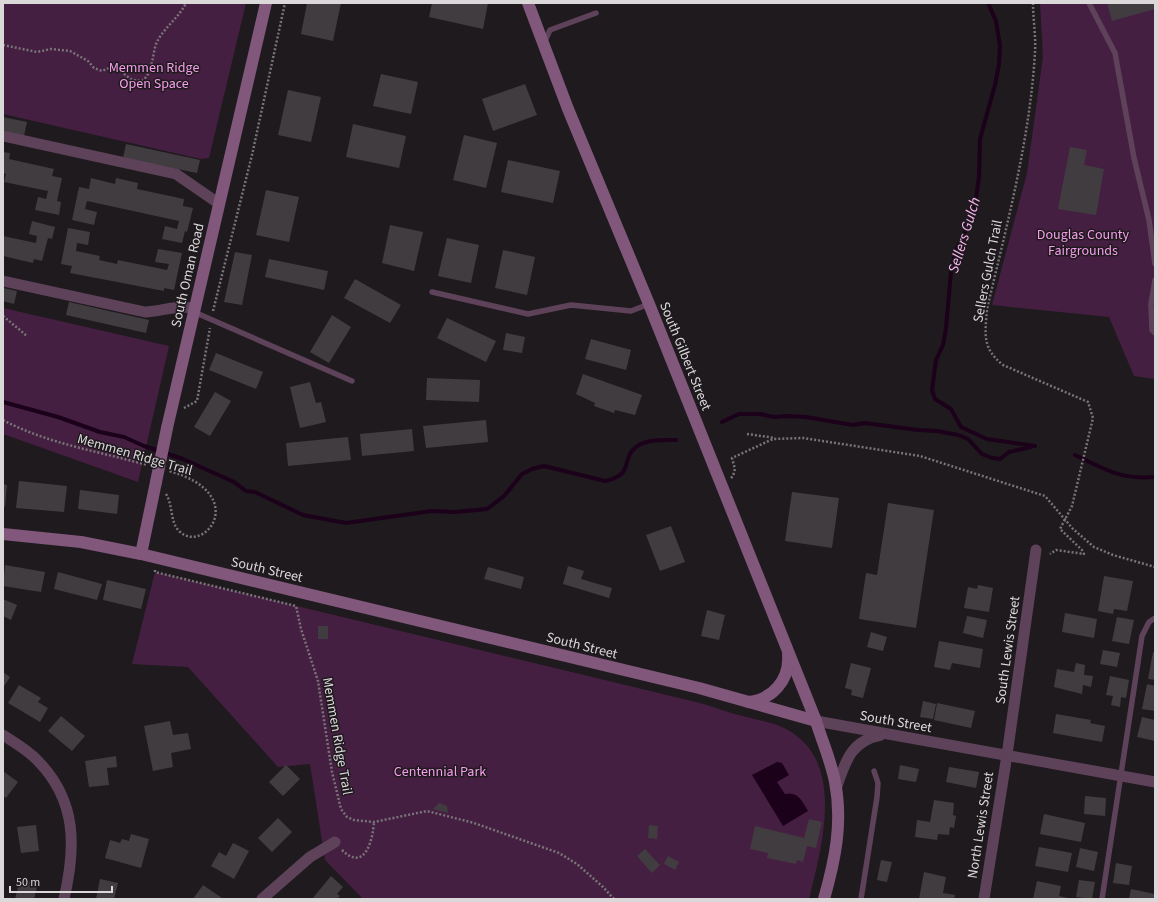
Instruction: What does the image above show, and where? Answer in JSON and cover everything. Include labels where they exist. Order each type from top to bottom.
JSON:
[{"type":"street","name":"South Oman Road","points":[[141,554],[168,422],[266,3]]},
{"type":"street","name":"South Gilbert Street","points":[[528,3],[568,110],[649,304],[816,721],[832,772],[836,789],[839,817],[838,840],[824,899]]},
{"type":"street","points":[[3,136],[176,174],[218,203]]},
{"type":"street","points":[[3,280],[145,312],[176,307],[194,310]]},
{"type":"street","name":"South Street","points":[[3,534],[81,542],[141,554],[699,688],[816,721],[1155,782]]},
{"type":"street","name":"South Lewis Street","points":[[1007,755],[1036,550]]},
{"type":"street","points":[[747,702],[762,699],[777,688],[786,674],[788,659],[787,648]]},
{"type":"street","points":[[836,789],[846,762],[856,747],[868,738],[886,734]]},
{"type":"street","points":[[3,735],[37,760],[56,785],[65,802],[70,822],[72,851],[64,899]]},
{"type":"street","name":"North Lewis Street","points":[[984,899],[1007,755]]},
{"type":"street","points":[[262,899],[310,857],[335,842]]},
{"type":"lane","points":[[1089,3],[1115,53],[1134,158],[1149,220],[1155,264]]},
{"type":"lane","points":[[544,44],[550,30],[596,13]]},
{"type":"lane","points":[[1155,280],[1151,304],[1152,330],[1155,332]]},
{"type":"lane","points":[[432,292],[528,314],[571,305],[631,311],[649,304]]},
{"type":"lane","points":[[194,310],[210,319],[352,381]]},
{"type":"lane","points":[[1102,899],[1142,636],[1149,622],[1155,618]]},
{"type":"lane","points":[[860,899],[877,797],[878,783],[874,771]]},
{"type":"path","points":[[3,46],[37,52],[51,49],[70,51],[88,61],[98,70],[102,71],[114,66],[132,80],[142,81],[149,73],[156,45],[162,33],[186,3]]},
{"type":"path","points":[[168,422],[197,401],[210,335],[210,319],[216,303],[248,170],[285,3]]},
{"type":"path","name":"Sellers Gulch Trail","points":[[1032,3],[1035,50],[1030,114],[1019,173],[987,309],[986,338],[992,356],[1003,365],[1088,402],[1093,418],[1072,506],[1066,520],[1060,526],[1060,530],[1082,550],[1084,554],[1056,550],[1050,554]]},
{"type":"path","points":[[3,316],[27,336]]},
{"type":"path","name":"Memmen Ridge Trail","points":[[3,420],[33,434],[52,440],[149,466]]},
{"type":"path","points":[[747,434],[781,439]]},
{"type":"path","points":[[721,482],[733,476],[734,469],[732,458],[773,440],[803,438],[920,456],[1045,496],[1066,520],[1094,547],[1113,555],[1155,567]]},
{"type":"path","name":"Memmen Ridge Trail","points":[[155,485],[168,498],[174,523],[181,533],[189,536],[199,536],[206,532],[212,525],[216,516],[215,505],[207,490],[191,478],[163,469]]},
{"type":"path","name":"Memmen Ridge Trail","points":[[296,606],[301,629],[318,682],[330,765],[341,809],[347,816],[354,820],[374,822],[427,811],[474,822],[558,853],[586,871],[614,899]]},
{"type":"path","points":[[335,842],[351,857],[358,857],[370,848],[373,839],[374,822]]},
{"type":"green space","name":"Memmen Ridge Open Space","points":[[3,3],[246,3],[209,158],[201,159],[3,114]]},
{"type":"green space","name":"Douglas County Fairgrounds","points":[[1040,3],[1155,3],[1155,379],[1134,376],[1109,317],[992,305],[1027,173],[1043,57]]},
{"type":"green space","points":[[3,308],[169,346],[138,482],[3,434]]},
{"type":"green space","name":"Centennial Park","points":[[155,572],[700,703],[784,728],[804,742],[816,760],[823,782],[825,805],[823,830],[809,899],[363,899],[325,860],[310,764],[278,767],[188,667],[132,664]]},
{"type":"shaded area","points":[[777,762],[782,763],[789,775],[777,782],[785,794],[789,793],[796,795],[808,811],[783,826],[752,775]]},
{"type":"building","points":[[307,3],[341,3],[333,41],[301,34]]},
{"type":"building","points":[[432,3],[488,3],[483,29],[429,17]]},
{"type":"building","points":[[1107,3],[1155,3],[1155,9],[1112,21]]},
{"type":"building","points":[[381,74],[418,82],[411,114],[373,106]]},
{"type":"building","points":[[525,84],[537,115],[493,131],[482,99]]},
{"type":"building","points":[[288,90],[321,97],[311,142],[278,135]]},
{"type":"building","points":[[3,117],[27,122],[24,136],[3,131]]},
{"type":"building","points":[[353,124],[406,136],[399,168],[346,157]]},
{"type":"building","points":[[464,135],[497,143],[486,188],[453,180]]},
{"type":"building","points":[[126,144],[200,160],[197,173],[123,158]]},
{"type":"building","points":[[1070,147],[1087,150],[1084,165],[1104,169],[1096,215],[1058,209]]},
{"type":"building","points":[[3,152],[10,153],[9,159],[54,169],[52,176],[62,178],[57,201],[61,202],[59,215],[35,210],[38,197],[46,199],[48,191],[4,182],[6,174],[3,173]]},
{"type":"building","points":[[508,160],[560,171],[553,203],[501,192]]},
{"type":"building","points":[[91,178],[115,184],[116,178],[138,183],[137,189],[184,199],[183,206],[193,208],[187,232],[185,231],[182,243],[162,239],[165,226],[177,229],[179,221],[87,201],[85,209],[97,212],[94,225],[72,220],[79,187],[89,189]]},
{"type":"building","points":[[266,190],[299,197],[289,242],[256,235]]},
{"type":"building","points":[[32,221],[55,227],[52,239],[48,238],[42,261],[34,259],[33,263],[3,256],[3,236],[36,243],[37,236],[29,234]]},
{"type":"building","points":[[390,225],[423,232],[414,271],[382,263]]},
{"type":"building","points":[[68,228],[90,232],[88,245],[77,243],[76,251],[100,256],[99,260],[117,264],[118,260],[167,270],[169,264],[155,262],[158,249],[182,253],[174,290],[164,288],[164,291],[70,273],[72,266],[61,264]]},
{"type":"building","points":[[447,238],[479,245],[471,283],[438,276]]},
{"type":"building","points":[[503,250],[535,257],[527,295],[495,288]]},
{"type":"building","points":[[235,252],[252,255],[242,305],[224,302]]},
{"type":"building","points":[[269,259],[328,271],[324,290],[265,277]]},
{"type":"building","points":[[355,279],[401,305],[390,323],[344,298]]},
{"type":"building","points":[[3,288],[17,291],[14,304],[3,301]]},
{"type":"building","points":[[69,302],[149,320],[146,333],[66,315]]},
{"type":"building","points":[[332,315],[351,327],[329,363],[310,352]]},
{"type":"building","points":[[447,318],[496,341],[486,362],[437,338]]},
{"type":"building","points":[[506,333],[525,337],[522,353],[503,350]]},
{"type":"building","points":[[591,339],[631,350],[626,370],[585,359]]},
{"type":"building","points":[[216,353],[263,372],[256,389],[209,370]]},
{"type":"building","points":[[583,374],[642,395],[635,415],[615,410],[614,413],[594,406],[595,403],[576,394]]},
{"type":"building","points":[[427,378],[480,380],[479,402],[426,400]]},
{"type":"building","points":[[310,382],[316,403],[321,402],[326,422],[300,428],[290,387]]},
{"type":"building","points":[[215,392],[231,401],[210,436],[194,427]]},
{"type":"building","points":[[486,420],[488,442],[426,448],[423,426]]},
{"type":"building","points":[[412,429],[414,451],[362,456],[360,434]]},
{"type":"building","points":[[348,437],[351,460],[288,466],[286,443]]},
{"type":"building","points":[[19,481],[67,486],[64,512],[16,508]]},
{"type":"building","points":[[3,484],[7,485],[5,507],[3,507]]},
{"type":"building","points":[[80,490],[119,495],[117,514],[78,509]]},
{"type":"building","points":[[792,492],[839,498],[832,548],[785,541]]},
{"type":"building","points":[[888,503],[934,510],[916,628],[859,619],[866,573],[877,575]]},
{"type":"building","points":[[671,526],[685,562],[660,571],[646,535]]},
{"type":"building","points":[[5,565],[45,572],[41,592],[3,586]]},
{"type":"building","points":[[568,566],[584,571],[581,579],[612,588],[609,598],[563,584]]},
{"type":"building","points":[[488,567],[524,577],[521,589],[484,579]]},
{"type":"building","points":[[58,572],[102,584],[97,600],[54,589]]},
{"type":"building","points":[[1104,576],[1133,581],[1127,611],[1114,609],[1113,614],[1098,611]]},
{"type":"building","points":[[107,580],[146,589],[141,609],[103,600]]},
{"type":"building","points":[[978,585],[993,588],[989,612],[964,608],[968,587],[977,589]]},
{"type":"building","points":[[3,599],[17,605],[11,620],[3,616]]},
{"type":"building","points":[[707,610],[725,615],[719,640],[701,636]]},
{"type":"building","points":[[1065,613],[1097,619],[1094,638],[1062,632]]},
{"type":"building","points":[[967,616],[987,620],[983,638],[963,633]]},
{"type":"building","points":[[1117,617],[1134,620],[1129,644],[1112,641]]},
{"type":"building","points":[[318,626],[328,626],[328,639],[318,639]]},
{"type":"building","points":[[871,632],[887,637],[883,651],[867,647]]},
{"type":"building","points":[[939,641],[983,649],[980,668],[952,663],[950,670],[934,667]]},
{"type":"building","points":[[1103,650],[1120,653],[1117,667],[1100,664]]},
{"type":"building","points":[[1153,652],[1155,653],[1155,680],[1148,679]]},
{"type":"building","points":[[851,663],[871,668],[863,698],[851,695],[852,690],[845,688]]},
{"type":"building","points":[[1076,663],[1085,665],[1084,675],[1093,676],[1091,687],[1083,685],[1082,694],[1054,687],[1057,669],[1074,672]]},
{"type":"building","points":[[3,672],[10,677],[3,688]]},
{"type":"building","points":[[1110,676],[1129,680],[1126,698],[1121,697],[1120,707],[1111,705],[1113,696],[1106,695]]},
{"type":"building","points":[[1147,684],[1155,686],[1155,711],[1142,709]]},
{"type":"building","points":[[19,685],[41,698],[38,702],[48,708],[40,722],[8,703]]},
{"type":"building","points":[[923,701],[936,704],[933,719],[920,717]]},
{"type":"building","points":[[937,703],[975,711],[971,728],[934,720]]},
{"type":"building","points":[[1056,714],[1091,720],[1090,723],[1105,726],[1102,742],[1053,733]]},
{"type":"building","points":[[61,716],[85,736],[72,751],[48,731]]},
{"type":"building","points":[[1142,717],[1155,720],[1155,741],[1137,737]]},
{"type":"building","points":[[170,721],[173,735],[188,733],[191,749],[171,753],[173,767],[153,771],[144,726]]},
{"type":"building","points":[[116,756],[117,767],[107,768],[109,785],[89,787],[85,761]]},
{"type":"building","points":[[286,765],[300,779],[283,796],[269,782]]},
{"type":"building","points":[[900,765],[919,769],[916,782],[898,779]]},
{"type":"building","points":[[949,767],[979,772],[976,788],[946,782]]},
{"type":"building","points":[[3,771],[18,782],[6,798],[3,796]]},
{"type":"building","points":[[1085,796],[1106,798],[1105,816],[1084,814]]},
{"type":"building","points":[[934,800],[954,803],[953,815],[956,816],[954,828],[950,827],[949,835],[938,834],[937,840],[915,837],[917,820],[930,822]]},
{"type":"building","points":[[439,803],[447,806],[448,813],[433,809]]},
{"type":"building","points":[[1044,814],[1085,823],[1081,842],[1040,834]]},
{"type":"building","points":[[278,818],[292,832],[272,852],[258,838]]},
{"type":"building","points":[[809,819],[822,822],[816,848],[807,846],[803,862],[797,860],[796,864],[767,858],[768,853],[750,849],[755,826],[804,838]]},
{"type":"building","points":[[36,825],[39,851],[21,853],[17,827]]},
{"type":"building","points":[[649,825],[658,826],[657,839],[648,838]]},
{"type":"building","points":[[131,834],[149,839],[141,868],[105,858],[110,840],[120,843],[122,839],[129,841]]},
{"type":"building","points":[[233,843],[249,851],[234,879],[211,866],[219,852],[226,856]]},
{"type":"building","points":[[1039,847],[1072,853],[1068,872],[1035,866]]},
{"type":"building","points":[[1080,848],[1098,852],[1094,871],[1076,867]]},
{"type":"building","points":[[645,849],[660,865],[652,873],[637,856]]},
{"type":"building","points":[[668,856],[679,862],[675,870],[664,864]]},
{"type":"building","points":[[881,860],[892,862],[887,882],[877,880]]},
{"type":"building","points":[[1116,863],[1132,866],[1129,885],[1113,883]]},
{"type":"building","points":[[924,872],[946,877],[943,893],[955,895],[954,899],[919,899]]},
{"type":"building","points":[[331,876],[343,887],[337,894],[340,896],[337,899],[312,899]]},
{"type":"building","points":[[20,879],[38,883],[34,899],[15,899]]},
{"type":"building","points":[[100,879],[118,883],[114,899],[96,899]]},
{"type":"building","points":[[1079,880],[1095,882],[1092,899],[1076,897]]},
{"type":"building","points":[[1037,881],[1061,886],[1059,896],[1068,899],[1033,899]]},
{"type":"building","points":[[203,885],[222,898],[193,899]]},
{"type":"building","points":[[1131,889],[1155,894],[1155,899],[1129,899]]},
{"type":"waterway","name":"Sellers Gulch","points":[[988,3],[996,21],[1000,46],[999,64],[995,85],[980,139],[979,177],[974,213],[956,250],[951,272],[946,328],[943,345],[936,360],[932,390],[935,399],[951,409],[961,427],[987,439],[1035,446]]},
{"type":"waterway","points":[[3,402],[58,417],[100,432],[124,437],[144,446],[183,459],[234,482],[246,491],[255,492],[303,515],[346,523],[432,511],[455,512],[487,509],[504,496],[522,474],[532,469],[544,466],[605,481],[620,475],[624,471],[631,452],[640,444],[655,440],[676,440]]},
{"type":"waterway","points":[[722,422],[739,414],[760,414],[774,417],[806,417],[853,425],[865,423],[937,431],[958,435],[968,439],[982,454],[1000,459],[1009,452],[1031,447]]},
{"type":"waterway","name":"Sellers Gulch","points":[[1075,455],[1104,469],[1122,475],[1132,477],[1155,477]]}]
